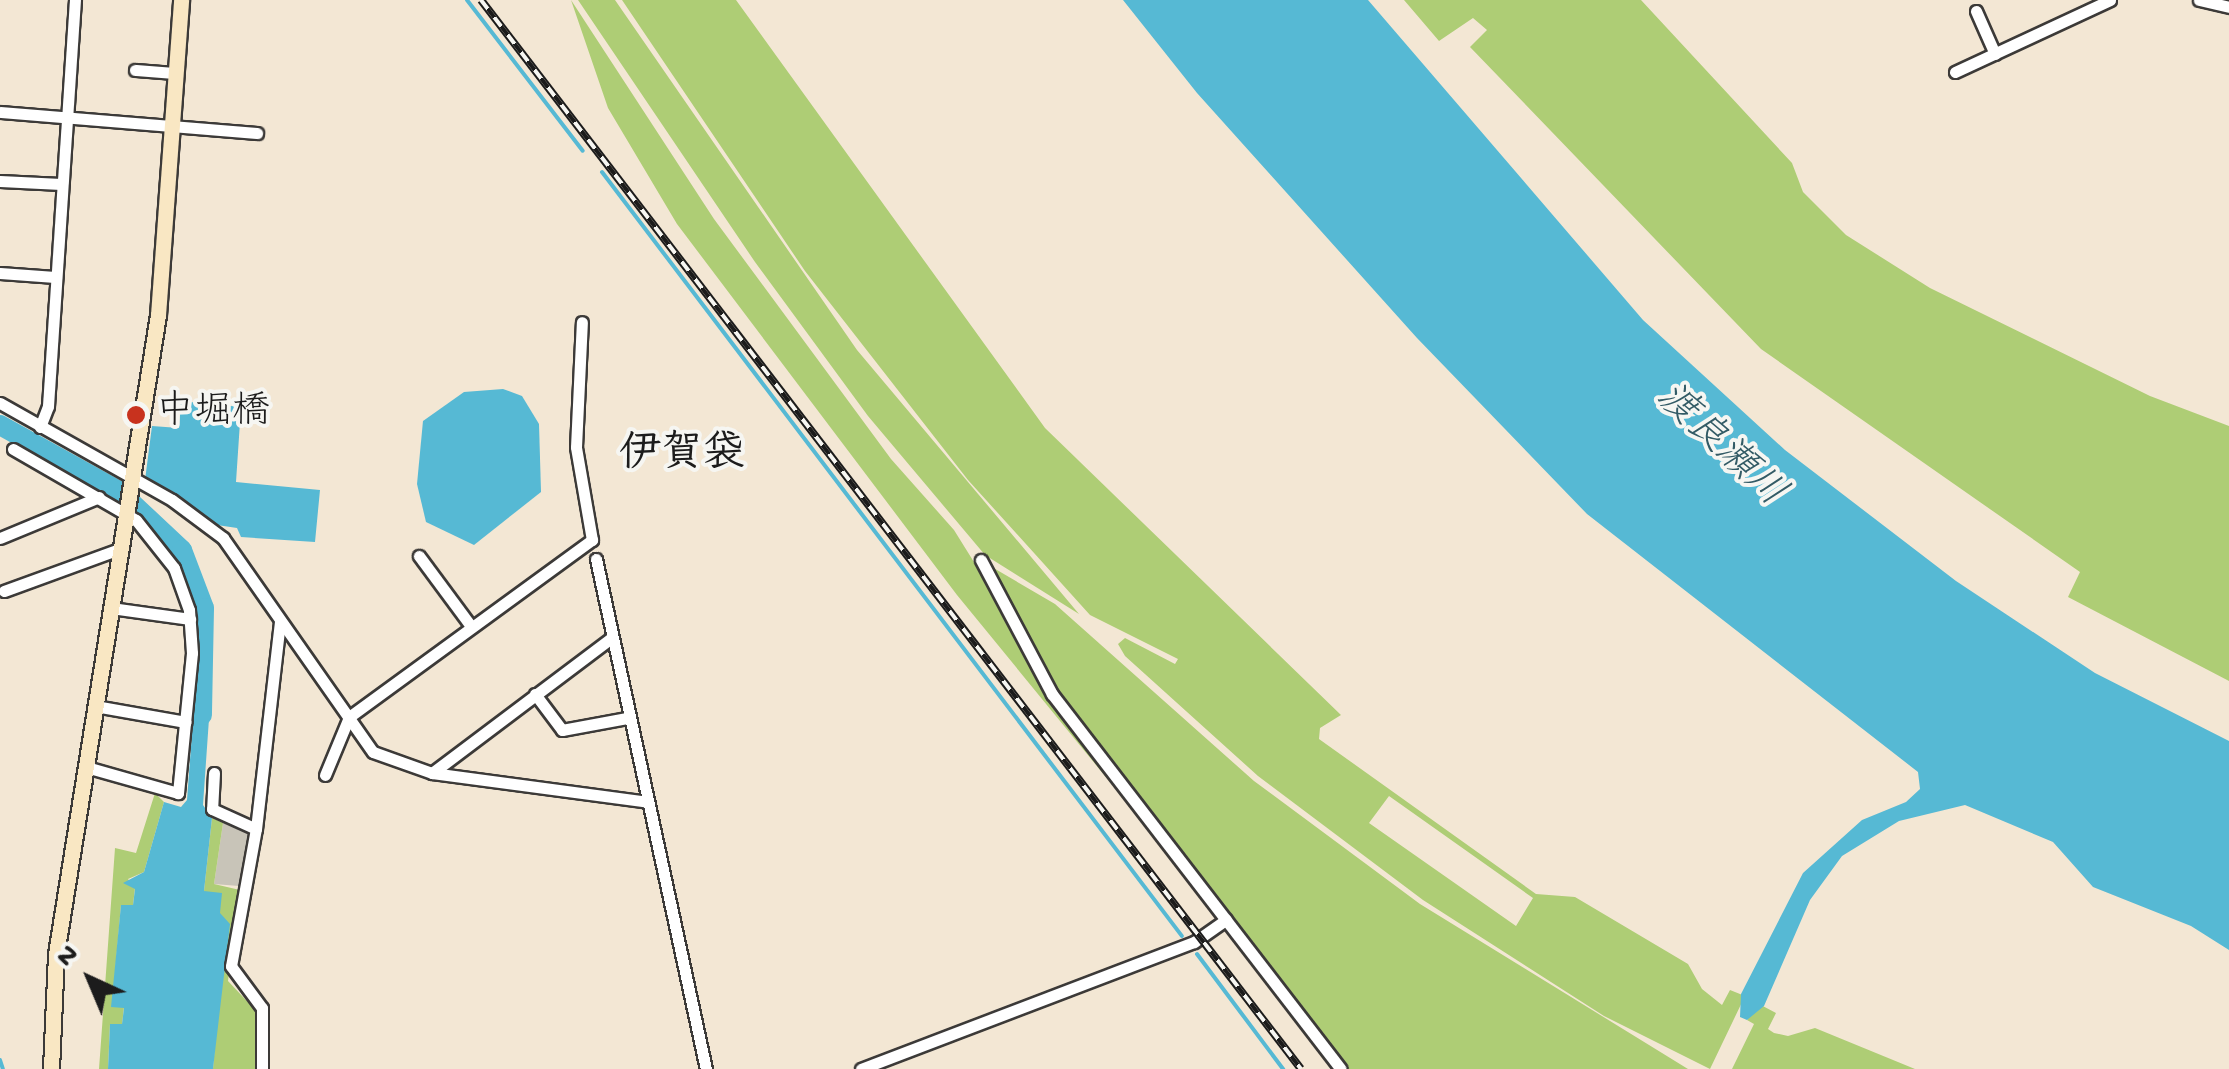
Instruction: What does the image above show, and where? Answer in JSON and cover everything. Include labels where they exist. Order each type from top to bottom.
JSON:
[{"type":"street","points":[[40,427],[48,406],[74,0]]},
{"type":"street","points":[[51,1069],[56,954],[158,316],[181,0]]},
{"type":"street","points":[[1955,72],[2110,0]]},
{"type":"street","points":[[2199,0],[2229,7]]},
{"type":"street","points":[[1976,11],[1995,54]]},
{"type":"street","points":[[135,70],[176,74]]},
{"type":"street","points":[[0,112],[257,133]]},
{"type":"street","points":[[0,181],[61,184]]},
{"type":"street","points":[[0,273],[54,276]]},
{"type":"street","points":[[326,775],[346,720],[470,625],[592,540],[576,447],[582,322]]},
{"type":"street","points":[[0,403],[223,538],[346,720],[373,752],[432,773],[648,802]]},
{"type":"street","points":[[13,449],[128,510],[174,568],[190,619],[186,722],[174,796],[86,767]]},
{"type":"street","points":[[0,538],[100,497]]},
{"type":"street","points":[[4,591],[122,548]]},
{"type":"street","points":[[420,556],[470,625]]},
{"type":"street","points":[[596,559],[627,718],[706,1069]]},
{"type":"street","points":[[980,560],[1052,694],[1341,1069]]},
{"type":"street","points":[[112,608],[190,619]]},
{"type":"street","points":[[262,1069],[262,1008],[231,966],[256,829],[280,622]]},
{"type":"street","points":[[432,773],[610,639]]},
{"type":"street","points":[[536,694],[562,730],[627,718]]},
{"type":"street","points":[[95,706],[186,722]]},
{"type":"street","points":[[214,773],[212,809],[256,829]]},
{"type":"street","points":[[861,1069],[1194,942],[1226,920]]},
{"type":"shaded area","points":[[223,823],[249,833],[239,886],[214,884]]},
{"type":"green space","points":[[571,0],[714,219],[891,459],[954,530],[1114,787],[957,595],[677,224],[608,108]]},
{"type":"green space","points":[[578,0],[615,0],[857,350],[1079,614],[985,555],[868,416],[755,262]]},
{"type":"green space","points":[[622,0],[736,0],[1045,428],[1341,715],[1320,728],[1319,739],[1536,894],[1575,897],[1688,964],[1702,989],[1722,1005],[1730,990],[1745,996],[1710,1069],[1604,1016],[1423,900],[1258,776],[1125,656],[1118,644],[1125,638],[1175,664],[1178,659],[1090,615],[968,480],[805,271]],"holes":[[[1389,796],[1533,898],[1516,926],[1369,823]]]},
{"type":"green space","points":[[1404,0],[1641,0],[1792,163],[1803,192],[1846,235],[1930,288],[2150,396],[2229,426],[2229,681],[2068,597],[2080,572],[1761,349],[1470,47],[1487,30],[1473,18],[1439,41]]},
{"type":"green space","points":[[985,563],[1055,604],[1254,781],[1420,904],[1688,1069],[1348,1069],[1062,700]]},
{"type":"green space","points":[[155,793],[164,802],[144,872],[128,879],[135,888],[133,905],[121,905],[112,1007],[124,1007],[122,1025],[110,1024],[108,1069],[99,1069],[115,848],[136,853]]},
{"type":"green space","points":[[212,818],[223,823],[214,884],[240,890],[228,981],[258,1013],[257,1069],[213,1069],[225,922],[204,891]]},
{"type":"green space","points":[[1759,1004],[1776,1013],[1768,1029],[1774,1033],[1788,1036],[1815,1028],[1915,1069],[1732,1069],[1754,1024],[1747,1020]]},
{"type":"water","name":"渡良瀬川","points":[[1123,0],[1368,0],[1643,320],[1785,450],[1956,581],[2095,673],[2229,741],[2229,950],[2191,926],[2093,887],[2053,842],[1965,805],[1899,821],[1842,856],[1810,900],[1764,1006],[1747,1020],[1740,1017],[1741,994],[1803,873],[1862,820],[1906,802],[1920,789],[1918,772],[1587,514],[1417,338],[1197,93]]},
{"type":"water","points":[[503,389],[522,396],[539,424],[541,492],[474,545],[426,522],[417,484],[423,421],[464,392]]},
{"type":"water","points":[[181,401],[241,407],[236,482],[320,490],[315,542],[241,537],[237,528],[217,525],[145,480],[152,426],[179,428]]},
{"type":"water","points":[[211,690],[203,805],[212,818],[204,891],[222,893],[220,913],[230,924],[213,1069],[108,1069],[110,1024],[122,1024],[124,1008],[111,1007],[121,905],[133,905],[135,889],[123,883],[144,872],[164,802],[181,807],[187,800],[195,693]]},
{"type":"waterway","points":[[467,0],[583,151]]},
{"type":"waterway","points":[[602,172],[1182,936]]},
{"type":"waterway","points":[[0,425],[119,491],[182,550],[204,608],[202,715]]},
{"type":"waterway","points":[[1197,954],[1283,1069]]},
{"type":"waterway","points":[[0,1060],[3,1069]]},
{"type":"railway","points":[[481,0],[1301,1069]]},
{"type":"place","name":"中堀橋","points":[[136,415]]},
{"type":"district","name":"伊賀袋","points":[[682,457]]}]
